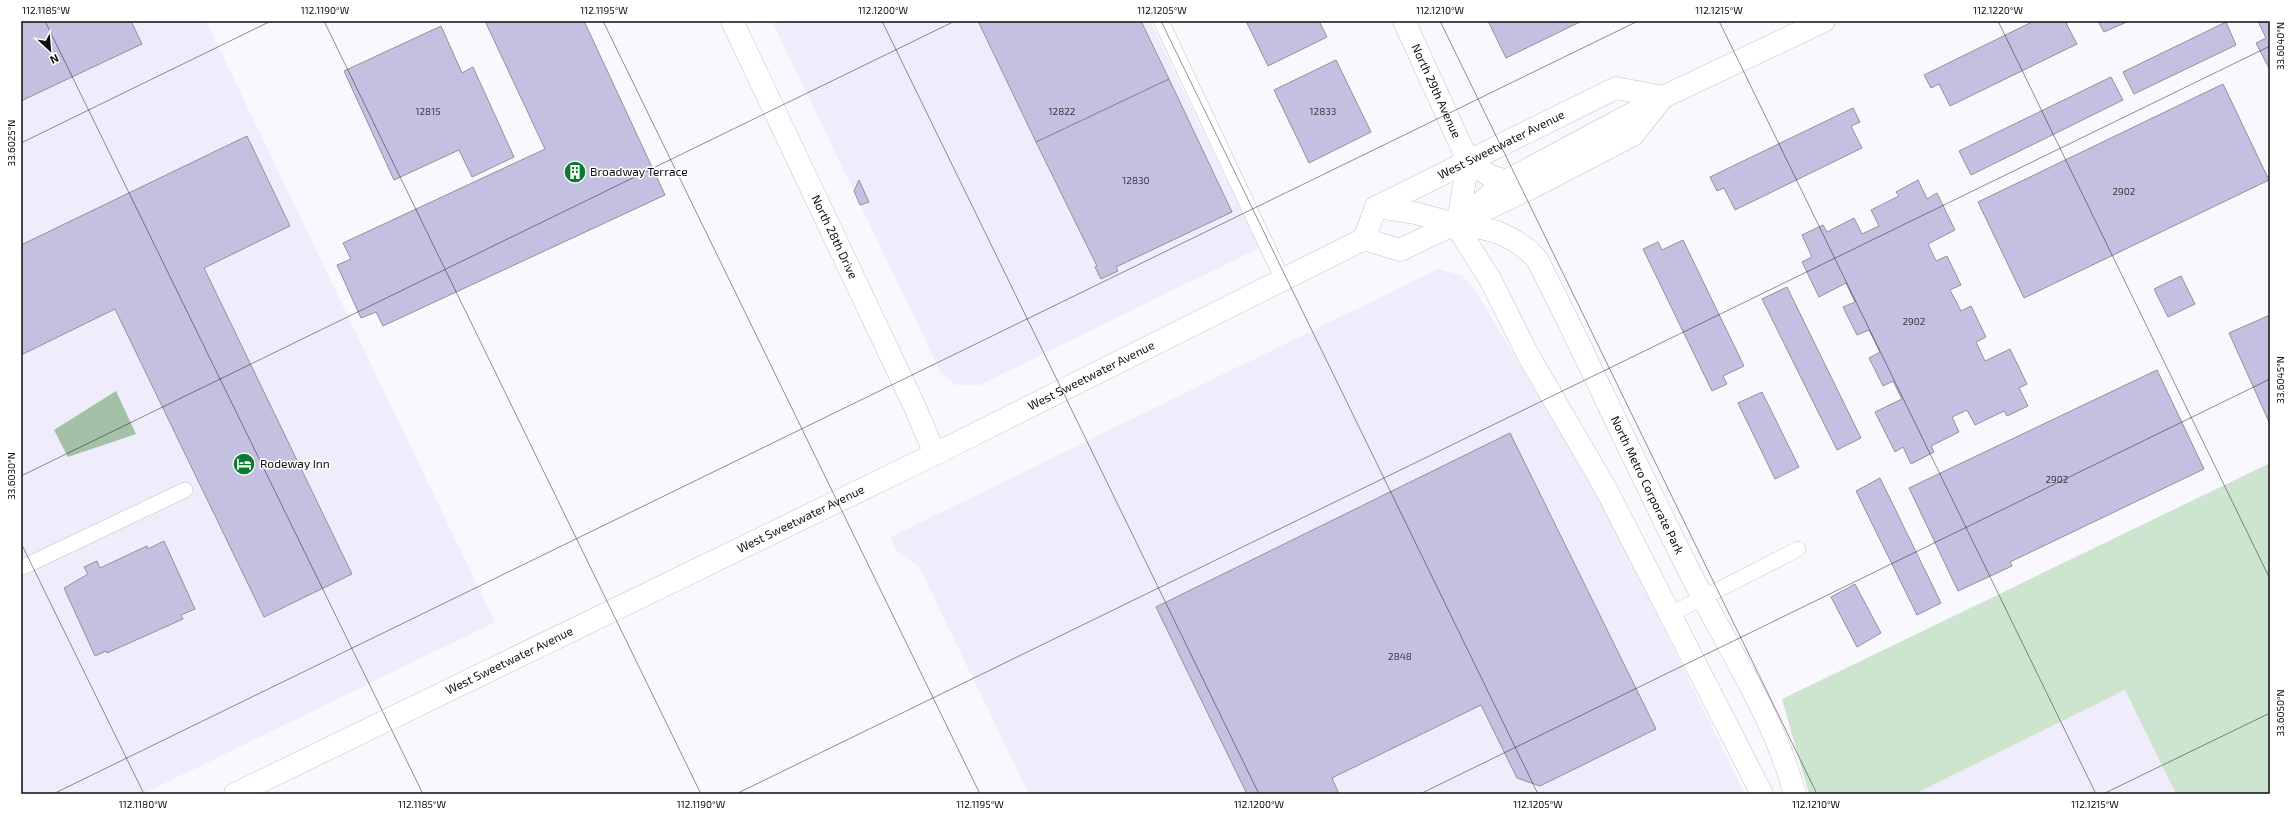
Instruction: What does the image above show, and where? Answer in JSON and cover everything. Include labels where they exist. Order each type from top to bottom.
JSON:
[{"type":"street","name":"North 28th Drive","points":[[732,21],[914,405],[935,454]]},
{"type":"street","name":"North 29th Avenue","points":[[1404,21],[1468,161]]},
{"type":"street","points":[[1455,224],[1506,181],[1663,97],[1824,21]]},
{"type":"street","name":"West Sweetwater Avenue","points":[[1376,207],[1616,88],[1663,97]]},
{"type":"street","points":[[1376,207],[1364,240],[1400,250],[1531,188],[1633,135],[1663,97]]},
{"type":"street","points":[[1455,224],[1460,210],[1468,161],[1490,176],[1531,188]]},
{"type":"street","name":"North Metro Corporate Park","points":[[1376,207],[1415,213],[1455,224],[1498,232],[1522,244],[1537,259],[1703,597],[1753,689],[1789,771],[1795,794]]},
{"type":"street","points":[[1455,224],[1490,279],[1528,355],[1606,489],[1669,615],[1762,794]]},
{"type":"street","name":"West Sweetwater Avenue","points":[[235,794],[935,454],[1364,240]]},
{"type":"lane","points":[[1161,21],[1283,280]]},
{"type":"lane","points":[[21,568],[185,490]]},
{"type":"lane","points":[[1669,615],[1798,550]]},
{"type":"shaded area","points":[[21,21],[206,21],[495,622],[143,794],[21,794]]},
{"type":"shaded area","points":[[772,21],[1150,21],[1259,248],[980,385],[956,385],[941,373]]},
{"type":"shaded area","points":[[1438,269],[1463,276],[1478,295],[1605,508],[1745,794],[1029,794],[919,567],[896,550],[891,537]]},
{"type":"shaded area","points":[[116,391],[136,434],[68,457],[54,430]]},
{"type":"shaded area","points":[[2270,463],[2270,794],[2176,794],[2125,690],[1915,794],[1809,794],[1782,699]]},
{"type":"shaded area","points":[[2125,690],[2176,794],[1915,794]]},
{"type":"building","points":[[21,21],[131,21],[142,44],[21,101]]},
{"type":"building","name":"Broadway Terrace","points":[[485,21],[584,21],[665,195],[383,326],[376,312],[361,318],[337,265],[351,259],[343,243],[545,149]]},
{"type":"building","points":[[978,21],[1141,21],[1169,79],[1036,142]]},
{"type":"building","points":[[1246,21],[1319,21],[1327,37],[1268,66]]},
{"type":"building","points":[[1488,21],[1582,21],[1506,58]]},
{"type":"building","points":[[2034,21],[2070,21],[2066,23],[2077,44],[1950,106],[1939,84],[1931,88],[1924,75]]},
{"type":"building","points":[[2098,21],[2129,21],[2104,32]]},
{"type":"building","points":[[2258,21],[2270,21],[2270,70],[2256,43],[2266,38]]},
{"type":"building","points":[[2226,22],[2236,45],[2134,94],[2123,72]]},
{"type":"building","points":[[441,26],[462,73],[473,67],[514,157],[472,177],[459,150],[394,180],[344,71]]},
{"type":"building","points":[[1336,60],[1371,132],[1309,163],[1274,90]]},
{"type":"building","points":[[2111,77],[2123,100],[1971,175],[1959,151]]},
{"type":"building","points":[[1169,79],[1232,212],[1116,267],[1118,271],[1101,279],[1095,267],[1097,266],[1036,142]]},
{"type":"building","points":[[2223,84],[2269,180],[2024,298],[1978,202]]},
{"type":"building","points":[[1853,108],[1860,122],[1851,126],[1862,148],[1735,210],[1724,188],[1717,191],[1710,177]]},
{"type":"building","name":"Rodeway Inn","points":[[247,136],[290,226],[204,268],[352,574],[264,617],[115,309],[21,355],[21,245]]},
{"type":"building","points":[[859,180],[869,202],[860,205],[854,191]]},
{"type":"building","points":[[1918,180],[1927,199],[1937,193],[1955,230],[1928,244],[1936,261],[1947,256],[1961,285],[1950,290],[1961,311],[1971,306],[1986,337],[1976,342],[1985,361],[2010,349],[2027,384],[2019,388],[2028,406],[2007,416],[2004,411],[1975,425],[1967,410],[1952,417],[1959,432],[1931,446],[1934,452],[1911,464],[1903,447],[1895,452],[1875,412],[1902,399],[1893,381],[1883,386],[1869,358],[1880,352],[1869,330],[1857,335],[1843,307],[1855,302],[1846,283],[1819,297],[1802,262],[1812,257],[1802,235],[1823,225],[1827,232],[1854,218],[1862,234],[1879,226],[1871,210],[1899,196],[1896,192]]},
{"type":"building","points":[[1683,240],[1744,366],[1723,376],[1727,384],[1712,391],[1643,249],[1658,242],[1662,250]]},
{"type":"building","points":[[2181,276],[2195,304],[2168,317],[2154,289]]},
{"type":"building","points":[[1787,287],[1861,438],[1837,450],[1762,299]]},
{"type":"building","points":[[2270,315],[2270,424],[2229,333]]},
{"type":"building","points":[[2157,370],[2204,469],[2010,562],[2012,566],[1958,591],[1909,488]]},
{"type":"building","points":[[1762,392],[1799,467],[1775,479],[1738,403]]},
{"type":"building","points":[[1510,433],[1656,729],[1540,786],[1517,778],[1481,705],[1332,778],[1339,794],[1247,794],[1156,607]]},
{"type":"building","points":[[1880,478],[1941,603],[1917,615],[1856,491]]},
{"type":"building","points":[[164,541],[195,609],[181,615],[183,619],[107,653],[106,651],[95,656],[64,588],[88,574],[84,567],[97,561],[100,568],[147,546],[148,549]]},
{"type":"building","points":[[1855,584],[1881,633],[1857,647],[1831,597]]},
{"type":"place","name":"Broadway Terrace","points":[[575,172]]},
{"type":"place","name":"Rodeway Inn","points":[[244,464]]}]
